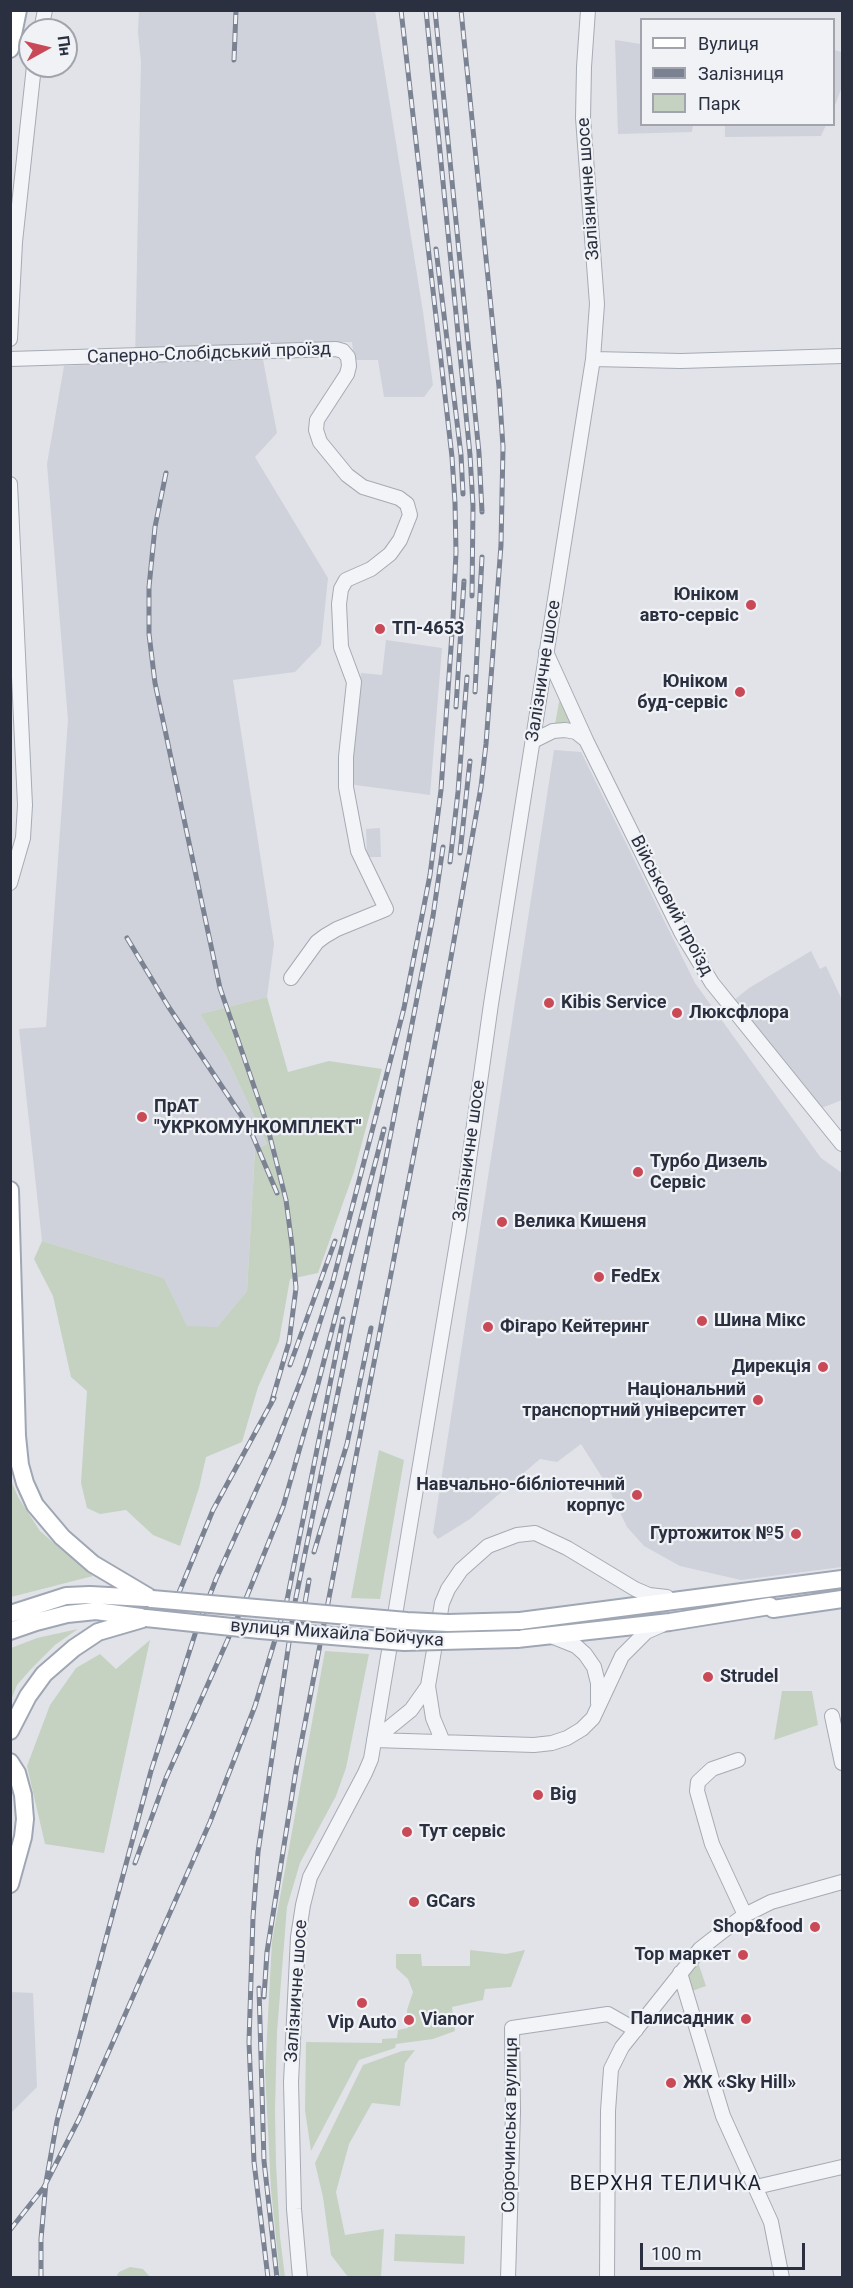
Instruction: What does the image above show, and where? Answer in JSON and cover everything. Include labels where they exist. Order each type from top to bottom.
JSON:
[{"type":"main road","points":[[10,49],[18,10]]},
{"type":"main road","points":[[10,1190],[17,1436],[25,1483],[35,1505],[62,1537],[93,1564],[153,1599]]},
{"type":"main road","name":"вулиця Михайла Бойчука","points":[[10,1614],[66,1596],[90,1595],[407,1621],[448,1623],[520,1621],[843,1579]]},
{"type":"main road","name":"вулиця Михайла Бойчука","points":[[10,1631],[57,1617],[96,1611],[260,1630],[404,1642],[517,1639],[670,1622],[771,1606],[773,1609],[843,1599]]},
{"type":"main road","points":[[10,1731],[28,1696],[44,1674],[74,1648],[98,1632],[146,1617]]},
{"type":"main road","points":[[10,1762],[17,1773],[23,1795],[25,1819],[23,1837],[10,1884]]},
{"type":"street","name":"Залізничне шосе","points":[[300,2277],[294,2209],[291,2082],[298,1937],[310,1877],[371,1759],[459,1231],[532,741],[593,359],[597,304],[583,118],[588,10]]},
{"type":"street","points":[[10,339],[17,219],[33,78]]},
{"type":"street","name":"Саперно-Слобідський проїзд","points":[[10,359],[336,349],[343,351],[348,357],[347,374],[317,420],[316,430],[320,442],[347,475],[363,487],[399,498],[407,504],[410,515],[400,540],[390,554],[371,569],[346,580],[341,589],[339,604],[341,646],[354,682],[346,757],[346,787],[358,850],[387,909],[325,936],[317,942],[291,978]]},
{"type":"street","points":[[593,359],[681,361],[843,356]]},
{"type":"street","points":[[10,484],[25,805],[22,838],[10,883]]},
{"type":"street","name":"Військовий проїзд","points":[[546,652],[586,740],[681,932],[712,983],[843,1144]]},
{"type":"street","points":[[532,741],[553,731],[565,730],[576,732],[586,740]]},
{"type":"street","points":[[443,1742],[433,1718],[428,1686],[442,1603],[448,1588],[461,1570],[488,1546],[517,1535],[535,1533],[567,1548],[648,1595],[714,1597]]},
{"type":"street","points":[[374,1740],[534,1745],[567,1738],[582,1729],[592,1718],[622,1656],[646,1632],[670,1622]]},
{"type":"street","points":[[551,1636],[576,1646],[594,1667],[598,1683],[598,1706]]},
{"type":"street","points":[[374,1740],[411,1710],[428,1686]]},
{"type":"street","points":[[832,1716],[843,1763]]},
{"type":"street","points":[[738,1760],[712,1769],[699,1782],[697,1791],[712,1844],[745,1915]]},
{"type":"street","points":[[607,2277],[608,2111],[611,2069],[622,2047],[700,1949],[745,1915],[771,1902],[843,1881]]},
{"type":"street","points":[[680,1973],[723,2116],[771,2222],[782,2277]]},
{"type":"street","name":"Сорочинська вулиця","points":[[508,2277],[513,2112],[512,2028],[608,2014],[636,2030]]},
{"type":"street","points":[[756,2187],[843,2166]]},
{"type":"shaded area","points":[[139,11],[375,11],[433,385],[424,397],[384,397],[378,360],[354,360],[352,342],[260,344],[277,433],[255,457],[328,578],[321,645],[295,672],[233,680],[274,944],[267,997],[200,1014],[227,1058],[267,1144],[255,1150],[247,1291],[217,1327],[187,1327],[164,1278],[42,1241],[19,1029],[46,1027],[68,720],[47,464],[64,366],[135,362],[141,62],[138,32]]},
{"type":"shaded area","points":[[615,40],[640,44],[640,126],[693,126],[692,132],[618,134]]},
{"type":"shaded area","points":[[835,50],[842,52],[842,87],[835,105]]},
{"type":"shaded area","points":[[725,126],[826,126],[821,136],[725,137]]},
{"type":"shaded area","points":[[386,640],[442,648],[430,795],[348,784],[361,673],[382,675]]},
{"type":"shaded area","points":[[554,750],[581,752],[695,983],[821,1158],[842,1173],[842,1567],[741,1580],[680,1566],[644,1546],[627,1527],[607,1485],[581,1444],[557,1462],[540,1459],[470,1519],[438,1539],[433,1533]]},
{"type":"shaded area","points":[[380,828],[381,857],[367,857],[366,829]]},
{"type":"shaded area","points":[[811,951],[820,969],[826,966],[842,1000],[842,1100],[819,1109],[733,1001],[749,988]]},
{"type":"shaded area","points":[[11,1992],[33,1993],[37,2087],[11,2113]]},
{"type":"green space","points":[[561,700],[573,723],[555,724]]},
{"type":"green space","points":[[267,997],[288,1072],[329,1061],[382,1069],[354,1172],[318,1273],[290,1279],[279,1341],[258,1387],[242,1442],[206,1457],[199,1488],[180,1546],[153,1535],[126,1510],[100,1514],[87,1508],[81,1483],[87,1391],[71,1377],[53,1296],[34,1259],[42,1241],[164,1278],[187,1326],[217,1327],[247,1291],[255,1150],[267,1144],[227,1058],[200,1014]]},
{"type":"green space","points":[[379,1450],[404,1460],[380,1599],[351,1598]]},
{"type":"green space","points":[[10,1478],[18,1497],[40,1531],[93,1576],[11,1597]]},
{"type":"green space","points":[[78,1629],[55,1645],[31,1669],[17,1685],[11,1700],[11,1648],[37,1638]]},
{"type":"green space","points":[[150,1640],[104,1853],[45,1844],[27,1766],[50,1705],[76,1668],[100,1654],[116,1669]]},
{"type":"green space","points":[[325,1651],[369,1654],[346,1768],[336,1796],[300,1863],[287,1907],[277,2032],[275,2110],[280,2237],[285,2277],[280,2277],[271,2190],[265,2072],[272,1941]]},
{"type":"green space","points":[[782,1691],[812,1691],[818,1725],[774,1740]]},
{"type":"green space","points":[[470,1950],[506,1954],[525,1950],[511,1987],[485,1989],[483,2000],[452,2007],[455,2031],[433,2039],[396,2044],[395,2048],[359,2060],[311,2151],[305,2110],[306,2042],[382,2043],[382,2039],[397,2038],[398,2030],[408,2028],[407,2010],[413,1992],[408,1979],[396,1968],[396,1954],[421,1954],[422,1966],[470,1966]]},
{"type":"green space","points":[[698,1962],[706,1986],[692,1991],[687,1974]]},
{"type":"green space","points":[[415,2050],[405,2063],[400,2106],[372,2103],[349,2144],[336,2192],[345,2235],[384,2229],[381,2277],[348,2277],[331,2255],[323,2197],[315,2163],[363,2065],[402,2051]]},
{"type":"green space","points":[[395,2234],[465,2236],[464,2264],[394,2261]]},
{"type":"green space","points":[[130,2267],[143,2269],[150,2277],[116,2277],[119,2272]]},
{"type":"railway","points":[[234,60],[236,10]]},
{"type":"railway","points":[[41,2278],[41,2239],[46,2182],[57,2121],[151,1771],[196,1631],[216,1579],[273,1453],[304,1372],[333,1281],[404,1008],[430,875],[441,790],[453,619],[456,552],[455,503],[452,457],[401,10]]},
{"type":"railway","points":[[426,10],[470,455],[473,506],[472,596]]},
{"type":"railway","points":[[435,10],[479,453],[482,512]]},
{"type":"railway","points":[[264,1997],[267,1952],[296,1770],[444,997],[481,787],[486,744],[501,545],[503,447],[461,10]]},
{"type":"railway","points":[[436,249],[461,455],[463,494]]},
{"type":"railway","points":[[166,473],[155,527],[149,587],[149,634],[155,683],[220,988],[266,1121],[286,1200],[292,1245],[296,1288],[289,1342],[271,1404]]},
{"type":"railway","points":[[475,692],[482,557]]},
{"type":"railway","points":[[456,707],[464,581]]},
{"type":"railway","points":[[450,862],[467,677]]},
{"type":"railway","points":[[460,853],[470,761]]},
{"type":"railway","points":[[268,2278],[254,2162],[249,2042],[253,1917],[258,1852],[295,1602],[385,1163],[433,916],[443,847]]},
{"type":"railway","points":[[127,938],[168,1006],[249,1127],[277,1193]]},
{"type":"railway","points":[[135,1863],[166,1778],[245,1601],[283,1507],[318,1384],[384,1129]]},
{"type":"railway","points":[[290,1365],[335,1241]]},
{"type":"railway","points":[[10,2230],[44,2187],[79,2119],[210,1822],[255,1706],[287,1600],[343,1319]]},
{"type":"railway","points":[[314,1552],[347,1444],[371,1328]]},
{"type":"railway","points":[[178,1595],[213,1510],[274,1398]]},
{"type":"railway","points":[[299,1637],[309,1580]]},
{"type":"railway","points":[[259,1988],[264,2161],[277,2278]]},
{"type":"place","name":"Юніком авто-сервіс","points":[[751,605]]},
{"type":"place","name":"ТП-4653","points":[[380,629]]},
{"type":"place","name":"Юніком буд-сервіс","points":[[740,692]]},
{"type":"place","name":"Kibis Service","points":[[549,1003]]},
{"type":"place","name":"Люксфлора","points":[[677,1013]]},
{"type":"place","name":"ПрАТ \"УКРКОМУНКОМПЛЕКТ\"","points":[[142,1117]]},
{"type":"place","name":"Турбо Дизель Сервіс","points":[[638,1172]]},
{"type":"place","name":"Велика Кишеня","points":[[502,1222]]},
{"type":"place","name":"FedEx","points":[[599,1277]]},
{"type":"place","name":"Шина Мікс","points":[[702,1321]]},
{"type":"place","name":"Фігаро Кейтеринг","points":[[488,1327]]},
{"type":"place","name":"Дирекція","points":[[823,1367]]},
{"type":"place","name":"Національний транспортний університет","points":[[758,1400]]},
{"type":"place","name":"Навчально-бібліотечний корпус","points":[[637,1495]]},
{"type":"place","name":"Гуртожиток №5","points":[[796,1534]]},
{"type":"place","name":"Strudel","points":[[708,1677]]},
{"type":"place","name":"Big","points":[[538,1795]]},
{"type":"place","name":"Тут сервіс","points":[[407,1832]]},
{"type":"place","name":"GCars","points":[[414,1902]]},
{"type":"place","name":"Shop&food","points":[[815,1927]]},
{"type":"place","name":"Top маркет","points":[[743,1955]]},
{"type":"place","name":"Vip Auto","points":[[362,2003]]},
{"type":"place","name":"Палисадник","points":[[746,2019]]},
{"type":"place","name":"Vianor","points":[[409,2020]]},
{"type":"place","name":"ЖК «Sky Hill»","points":[[671,2083]]},
{"type":"district","name":"ВЕРХНЯ ТЕЛИЧКА","points":[[666,2185]]}]
